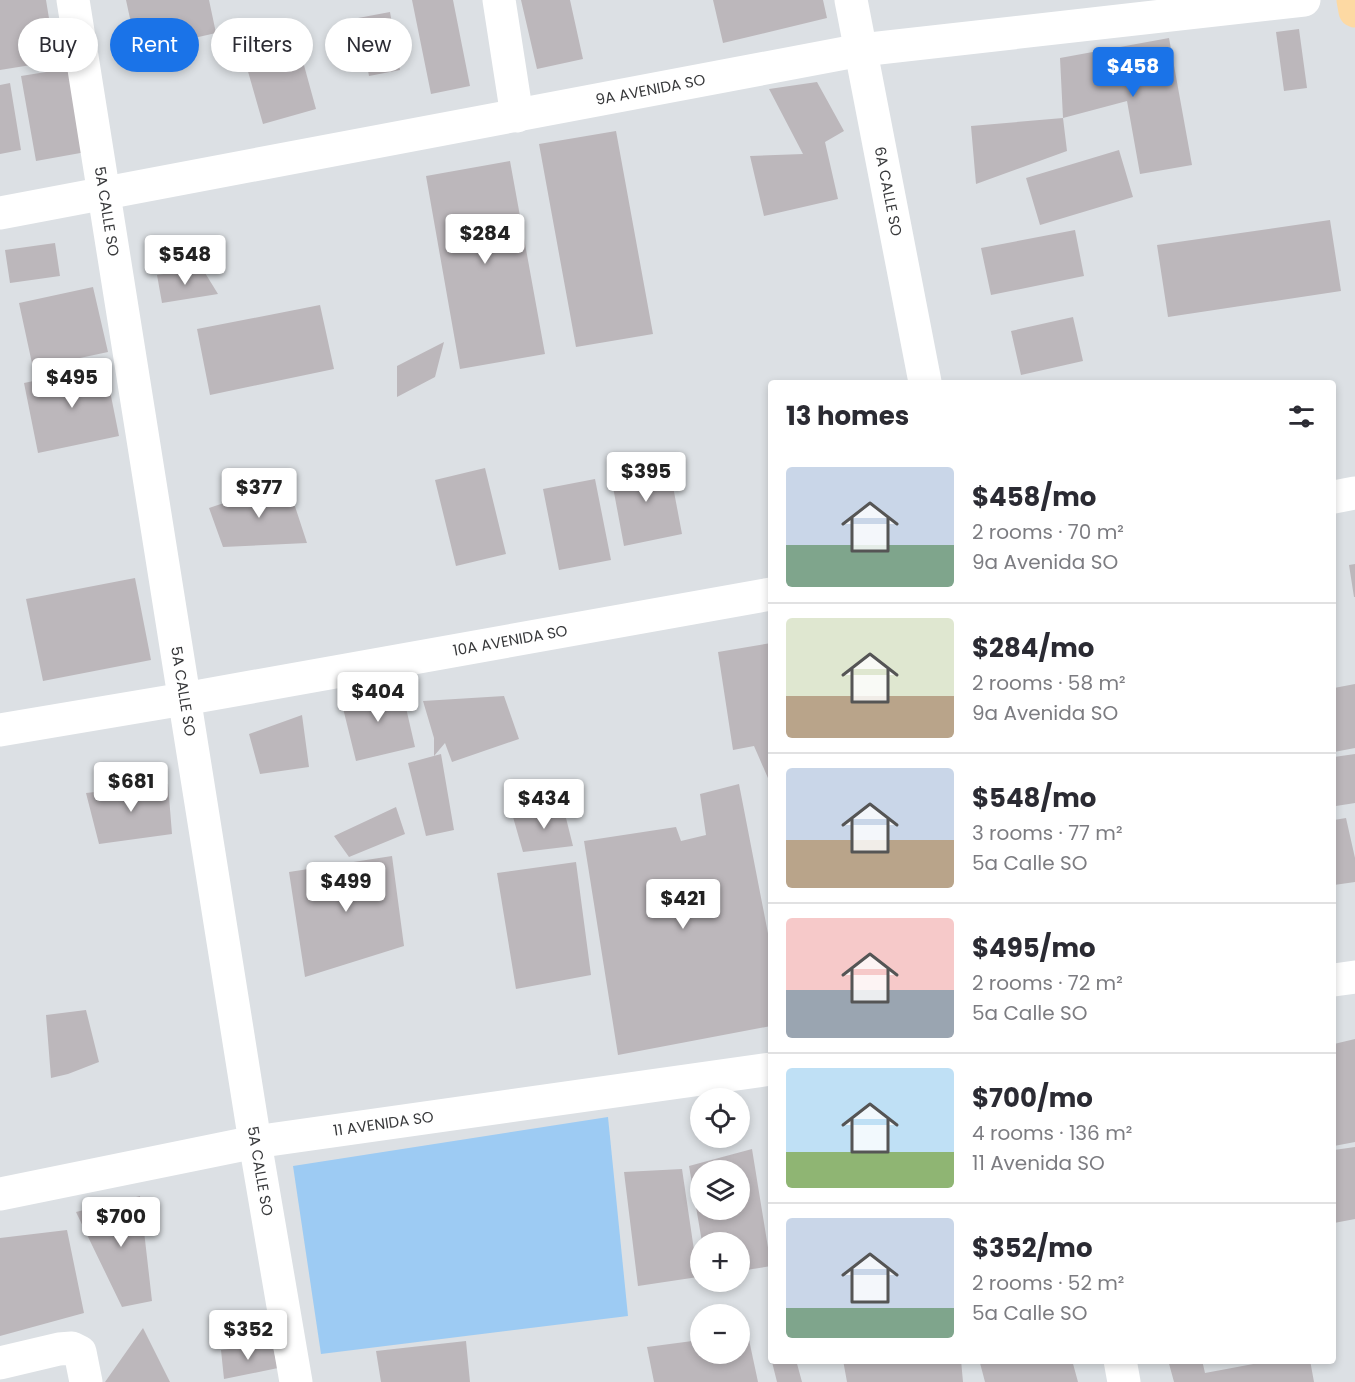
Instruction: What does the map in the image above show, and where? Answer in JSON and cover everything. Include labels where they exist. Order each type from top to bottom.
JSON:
[{"type":"main road","points":[[1353,0],[1355,11]]},
{"type":"street","name":"5A CALLE SO","points":[[73,0],[255,1142],[296,1382]]},
{"type":"street","points":[[500,0],[517,116]]},
{"type":"street","name":"6A CALLE SO","points":[[851,0],[925,380]]},
{"type":"street","name":"9A AVENIDA SO","points":[[0,213],[861,50],[1304,0]]},
{"type":"street","points":[[1336,497],[1355,493]]},
{"type":"street","name":"10A AVENIDA SO","points":[[0,730],[768,595]]},
{"type":"street","points":[[1336,980],[1355,977]]},
{"type":"street","name":"11 AVENIDA SO","points":[[0,1194],[255,1142],[768,1070]]},
{"type":"street","points":[[0,1363],[72,1348],[80,1352],[86,1382]]},
{"type":"street","points":[[1121,1364],[1124,1382]]},
{"type":"shaded area","points":[[608,1117],[628,1316],[321,1354],[293,1166]]},
{"type":"building","points":[[0,0],[46,0],[49,18],[18,18],[18,67],[0,70]]},
{"type":"building","points":[[126,0],[209,0],[213,18],[211,18],[211,34],[199,37],[199,18],[130,18]]},
{"type":"building","points":[[412,0],[453,0],[470,86],[431,94]]},
{"type":"building","points":[[521,0],[570,0],[583,59],[537,69]]},
{"type":"building","points":[[713,0],[823,0],[827,18],[723,43]]},
{"type":"building","points":[[390,12],[391,18],[358,18]]},
{"type":"building","points":[[1299,29],[1307,88],[1284,91],[1276,32]]},
{"type":"building","points":[[1169,38],[1192,165],[1140,174],[1127,101],[1063,118],[1060,58]]},
{"type":"building","points":[[46,72],[72,72],[86,152],[36,161],[21,76]]},
{"type":"building","points":[[248,72],[306,72],[316,109],[263,124]]},
{"type":"building","points":[[368,72],[390,72],[369,76]]},
{"type":"building","points":[[817,82],[844,131],[825,142],[838,199],[764,216],[750,156],[803,154],[769,89]]},
{"type":"building","points":[[10,83],[21,150],[0,154],[0,85]]},
{"type":"building","points":[[1063,118],[1067,151],[976,184],[971,126]]},
{"type":"building","points":[[616,131],[653,334],[576,347],[539,144]]},
{"type":"building","points":[[1119,150],[1133,197],[1040,225],[1026,178]]},
{"type":"building","points":[[510,161],[545,354],[460,369],[426,176]]},
{"type":"building","points":[[1330,220],[1341,291],[1168,317],[1157,245]]},
{"type":"building","points":[[1075,230],[1084,276],[991,295],[981,248]]},
{"type":"building","points":[[55,243],[60,276],[10,283],[5,250]]},
{"type":"building","points":[[202,268],[218,294],[162,303],[157,275]]},
{"type":"building","points":[[93,287],[108,352],[33,368],[19,303]]},
{"type":"building","points":[[320,305],[334,369],[210,395],[197,329]]},
{"type":"building","points":[[1073,317],[1083,361],[1021,375],[1011,331]]},
{"type":"building","points":[[444,342],[435,377],[397,397],[397,366]]},
{"type":"building","points":[[105,366],[119,436],[38,453],[24,383]]},
{"type":"building","points":[[668,460],[682,534],[624,546],[610,471]]},
{"type":"building","points":[[485,468],[506,554],[456,566],[435,480]]},
{"type":"building","points":[[595,479],[611,560],[559,570],[543,489]]},
{"type":"building","points":[[287,482],[307,543],[223,547],[209,508]]},
{"type":"building","points":[[1355,564],[1355,597],[1354,597],[1349,565]]},
{"type":"building","points":[[135,578],[151,660],[43,681],[26,599]]},
{"type":"building","points":[[768,644],[768,778],[754,746],[733,750],[718,652]]},
{"type":"building","points":[[1355,684],[1355,748],[1336,752],[1336,688]]},
{"type":"building","points":[[401,686],[415,747],[356,761],[341,700]]},
{"type":"building","points":[[504,696],[519,739],[452,762],[445,743],[434,756],[434,738],[423,701]]},
{"type":"building","points":[[302,715],[309,767],[260,774],[249,734]]},
{"type":"building","points":[[441,754],[454,830],[426,836],[408,763]]},
{"type":"building","points":[[1355,754],[1355,803],[1336,806],[1336,757]]},
{"type":"building","points":[[168,784],[172,834],[99,844],[86,793]]},
{"type":"building","points":[[739,784],[768,934],[768,1027],[618,1055],[584,841],[676,827],[681,841],[706,835],[700,794]]},
{"type":"building","points":[[563,806],[573,846],[523,852],[513,817]]},
{"type":"building","points":[[396,807],[405,834],[349,857],[334,836]]},
{"type":"building","points":[[1346,818],[1355,858],[1355,882],[1336,885],[1336,820]]},
{"type":"building","points":[[392,856],[404,946],[305,977],[289,872]]},
{"type":"building","points":[[576,862],[591,975],[516,989],[497,873]]},
{"type":"building","points":[[86,1010],[99,1062],[51,1078],[46,1015]]},
{"type":"building","points":[[1355,1039],[1355,1142],[1336,1146],[1336,1044]]},
{"type":"building","points":[[1355,1147],[1355,1219],[1336,1223],[1336,1150]]},
{"type":"building","points":[[752,1149],[768,1248],[768,1266],[750,1269],[750,1232],[700,1232],[698,1220],[750,1220],[750,1160],[711,1160]]},
{"type":"building","points":[[682,1169],[691,1232],[690,1278],[638,1286],[624,1172]]},
{"type":"building","points":[[140,1196],[152,1301],[122,1307],[76,1212]]},
{"type":"building","points":[[67,1230],[84,1313],[0,1336],[0,1238]]},
{"type":"building","points":[[143,1328],[170,1382],[105,1382]]},
{"type":"building","points":[[466,1341],[470,1382],[381,1382],[376,1351]]},
{"type":"building","points":[[690,1341],[690,1364],[750,1364],[750,1344],[758,1382],[654,1382],[647,1347]]},
{"type":"building","points":[[272,1344],[278,1368],[224,1379],[221,1350]]},
{"type":"building","points":[[772,1364],[797,1364],[802,1382],[777,1382]]},
{"type":"building","points":[[844,1364],[961,1364],[963,1382],[847,1382]]},
{"type":"building","points":[[980,1364],[1073,1364],[1078,1382],[985,1382]]},
{"type":"building","points":[[1169,1364],[1203,1364],[1205,1373],[1253,1364],[1311,1364],[1314,1382],[1174,1382]]}]
